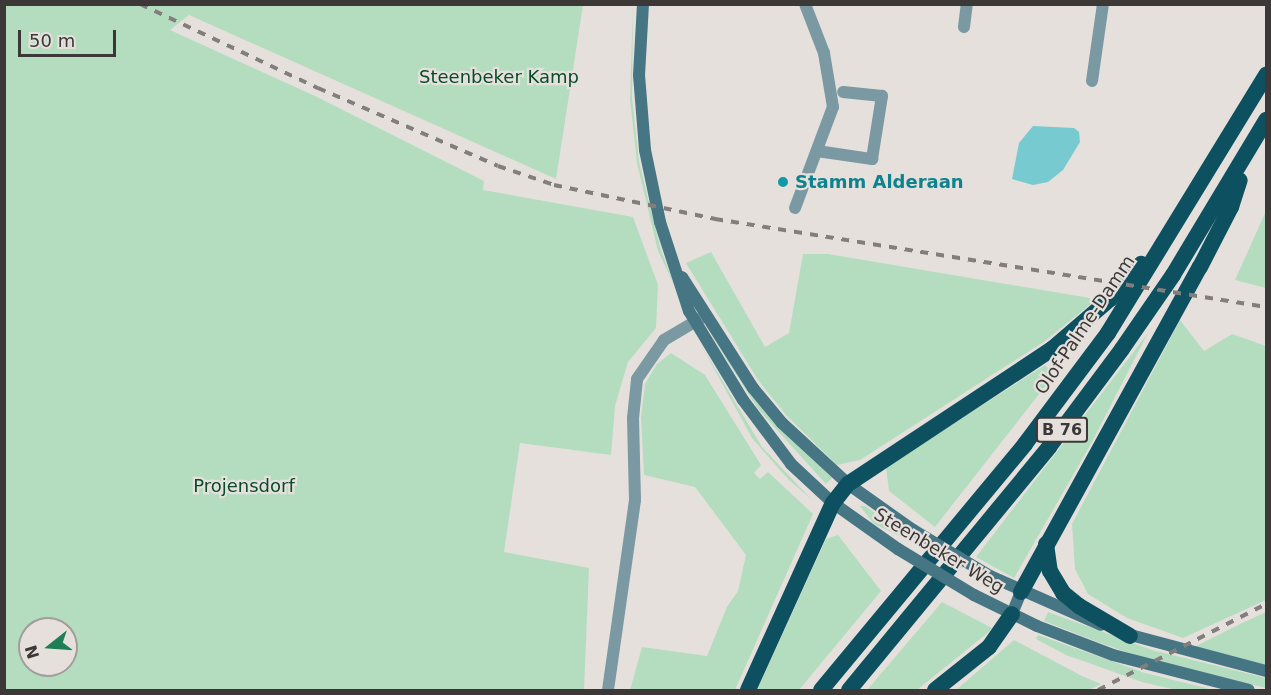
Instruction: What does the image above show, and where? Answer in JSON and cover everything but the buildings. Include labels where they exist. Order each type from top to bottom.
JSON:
[{"type":"highway","name":"Olof-Palme-Damm","points":[[821,690],[1025,444],[1108,333],[1266,75]]},
{"type":"highway","name":"B 76","points":[[849,690],[1063,430],[1173,275],[1266,120]]},
{"type":"highway","points":[[1021,592],[1231,207],[1250,150]]},
{"type":"highway","points":[[748,690],[833,503],[848,484],[1052,348],[1110,299],[1172,230]]},
{"type":"highway","points":[[1046,543],[1050,571],[1063,593],[1079,606],[1130,636]]},
{"type":"highway","points":[[935,690],[989,647],[1011,614]]},
{"type":"main road","name":"Steenbeker Weg","points":[[643,4],[639,75],[642,134],[653,195],[672,260],[700,319],[770,439],[833,503],[898,549],[974,595],[1011,614],[1113,655],[1249,690]]},
{"type":"main road","name":"Steenbeker Weg","points":[[700,319],[771,410],[848,484],[913,530],[1021,592],[1130,636],[1266,671]]},
{"type":"main road","points":[[1011,614],[1021,592]]},
{"type":"street","points":[[795,208],[832,107],[832,89],[824,53],[805,4]]},
{"type":"street","points":[[964,27],[968,4]]},
{"type":"street","points":[[1092,81],[1104,4]]},
{"type":"street","points":[[817,151],[872,159],[882,96],[843,92]]},
{"type":"street","points":[[608,690],[635,500],[633,418],[637,379],[657,347],[700,319]]},
{"type":"green space","points":[[4,5],[583,5],[556,179],[189,15],[170,30],[315,96],[484,181],[483,190],[633,217],[658,285],[656,328],[628,362],[615,406],[611,455],[520,443],[504,552],[589,568],[584,690],[5,690]]},
{"type":"green space","points":[[633,5],[632,98],[639,162],[661,250],[676,289],[658,251],[637,163],[630,99]]},
{"type":"green space","points":[[1266,211],[1266,288],[1235,280]]},
{"type":"green space","points":[[711,252],[765,347],[789,333],[803,254],[828,254],[1090,298],[1092,303],[1045,341],[860,460],[837,465],[787,416],[758,380],[686,263]]},
{"type":"green space","points":[[1180,320],[1204,351],[1232,334],[1266,346],[1266,600],[1183,638],[1127,618],[1088,594],[1075,569],[1072,524]]},
{"type":"green space","points":[[1148,333],[1092,442],[1014,578],[976,557]]},
{"type":"green space","points":[[711,335],[761,407],[833,477],[826,484],[758,409]]},
{"type":"green space","points":[[701,345],[762,447],[812,500],[788,479],[752,438]]},
{"type":"green space","points":[[671,353],[705,375],[761,465],[754,473],[760,479],[768,472],[813,514],[735,690],[630,690],[642,647],[707,656],[727,607],[738,591],[746,555],[695,487],[644,475],[641,417],[645,384],[657,364]]},
{"type":"green space","points":[[1045,365],[1054,375],[935,527],[889,491],[886,467]]},
{"type":"green space","points":[[860,506],[865,506],[908,536],[906,539],[874,524]]},
{"type":"green space","points":[[838,535],[881,591],[799,690],[757,690],[826,539]]},
{"type":"green space","points":[[942,602],[992,628],[917,690],[867,690]]},
{"type":"green space","points":[[1048,612],[1152,650],[1266,678],[1266,688],[1146,659],[1044,621]]},
{"type":"green space","points":[[1266,612],[1266,667],[1192,648],[1240,624]]},
{"type":"green space","points":[[1038,635],[1145,673],[1214,690],[1176,690],[1142,682],[1066,655],[1036,639]]},
{"type":"green space","points":[[1014,640],[1101,684],[1089,690],[956,690]]},
{"type":"water","points":[[1033,126],[1074,128],[1079,132],[1080,142],[1063,170],[1048,182],[1033,185],[1012,179],[1019,143]]},
{"type":"railway","points":[[140,4],[318,88],[498,166],[554,185],[715,219],[1266,307]]},
{"type":"railway","points":[[1098,690],[1266,604]]},
{"type":"place","name":"Stamm Alderaan","points":[[783,182]]},
{"type":"park label","name":"Steenbeker Kamp","points":[[499,77]]},
{"type":"park label","name":"Projensdorf","points":[[244,486]]}]
